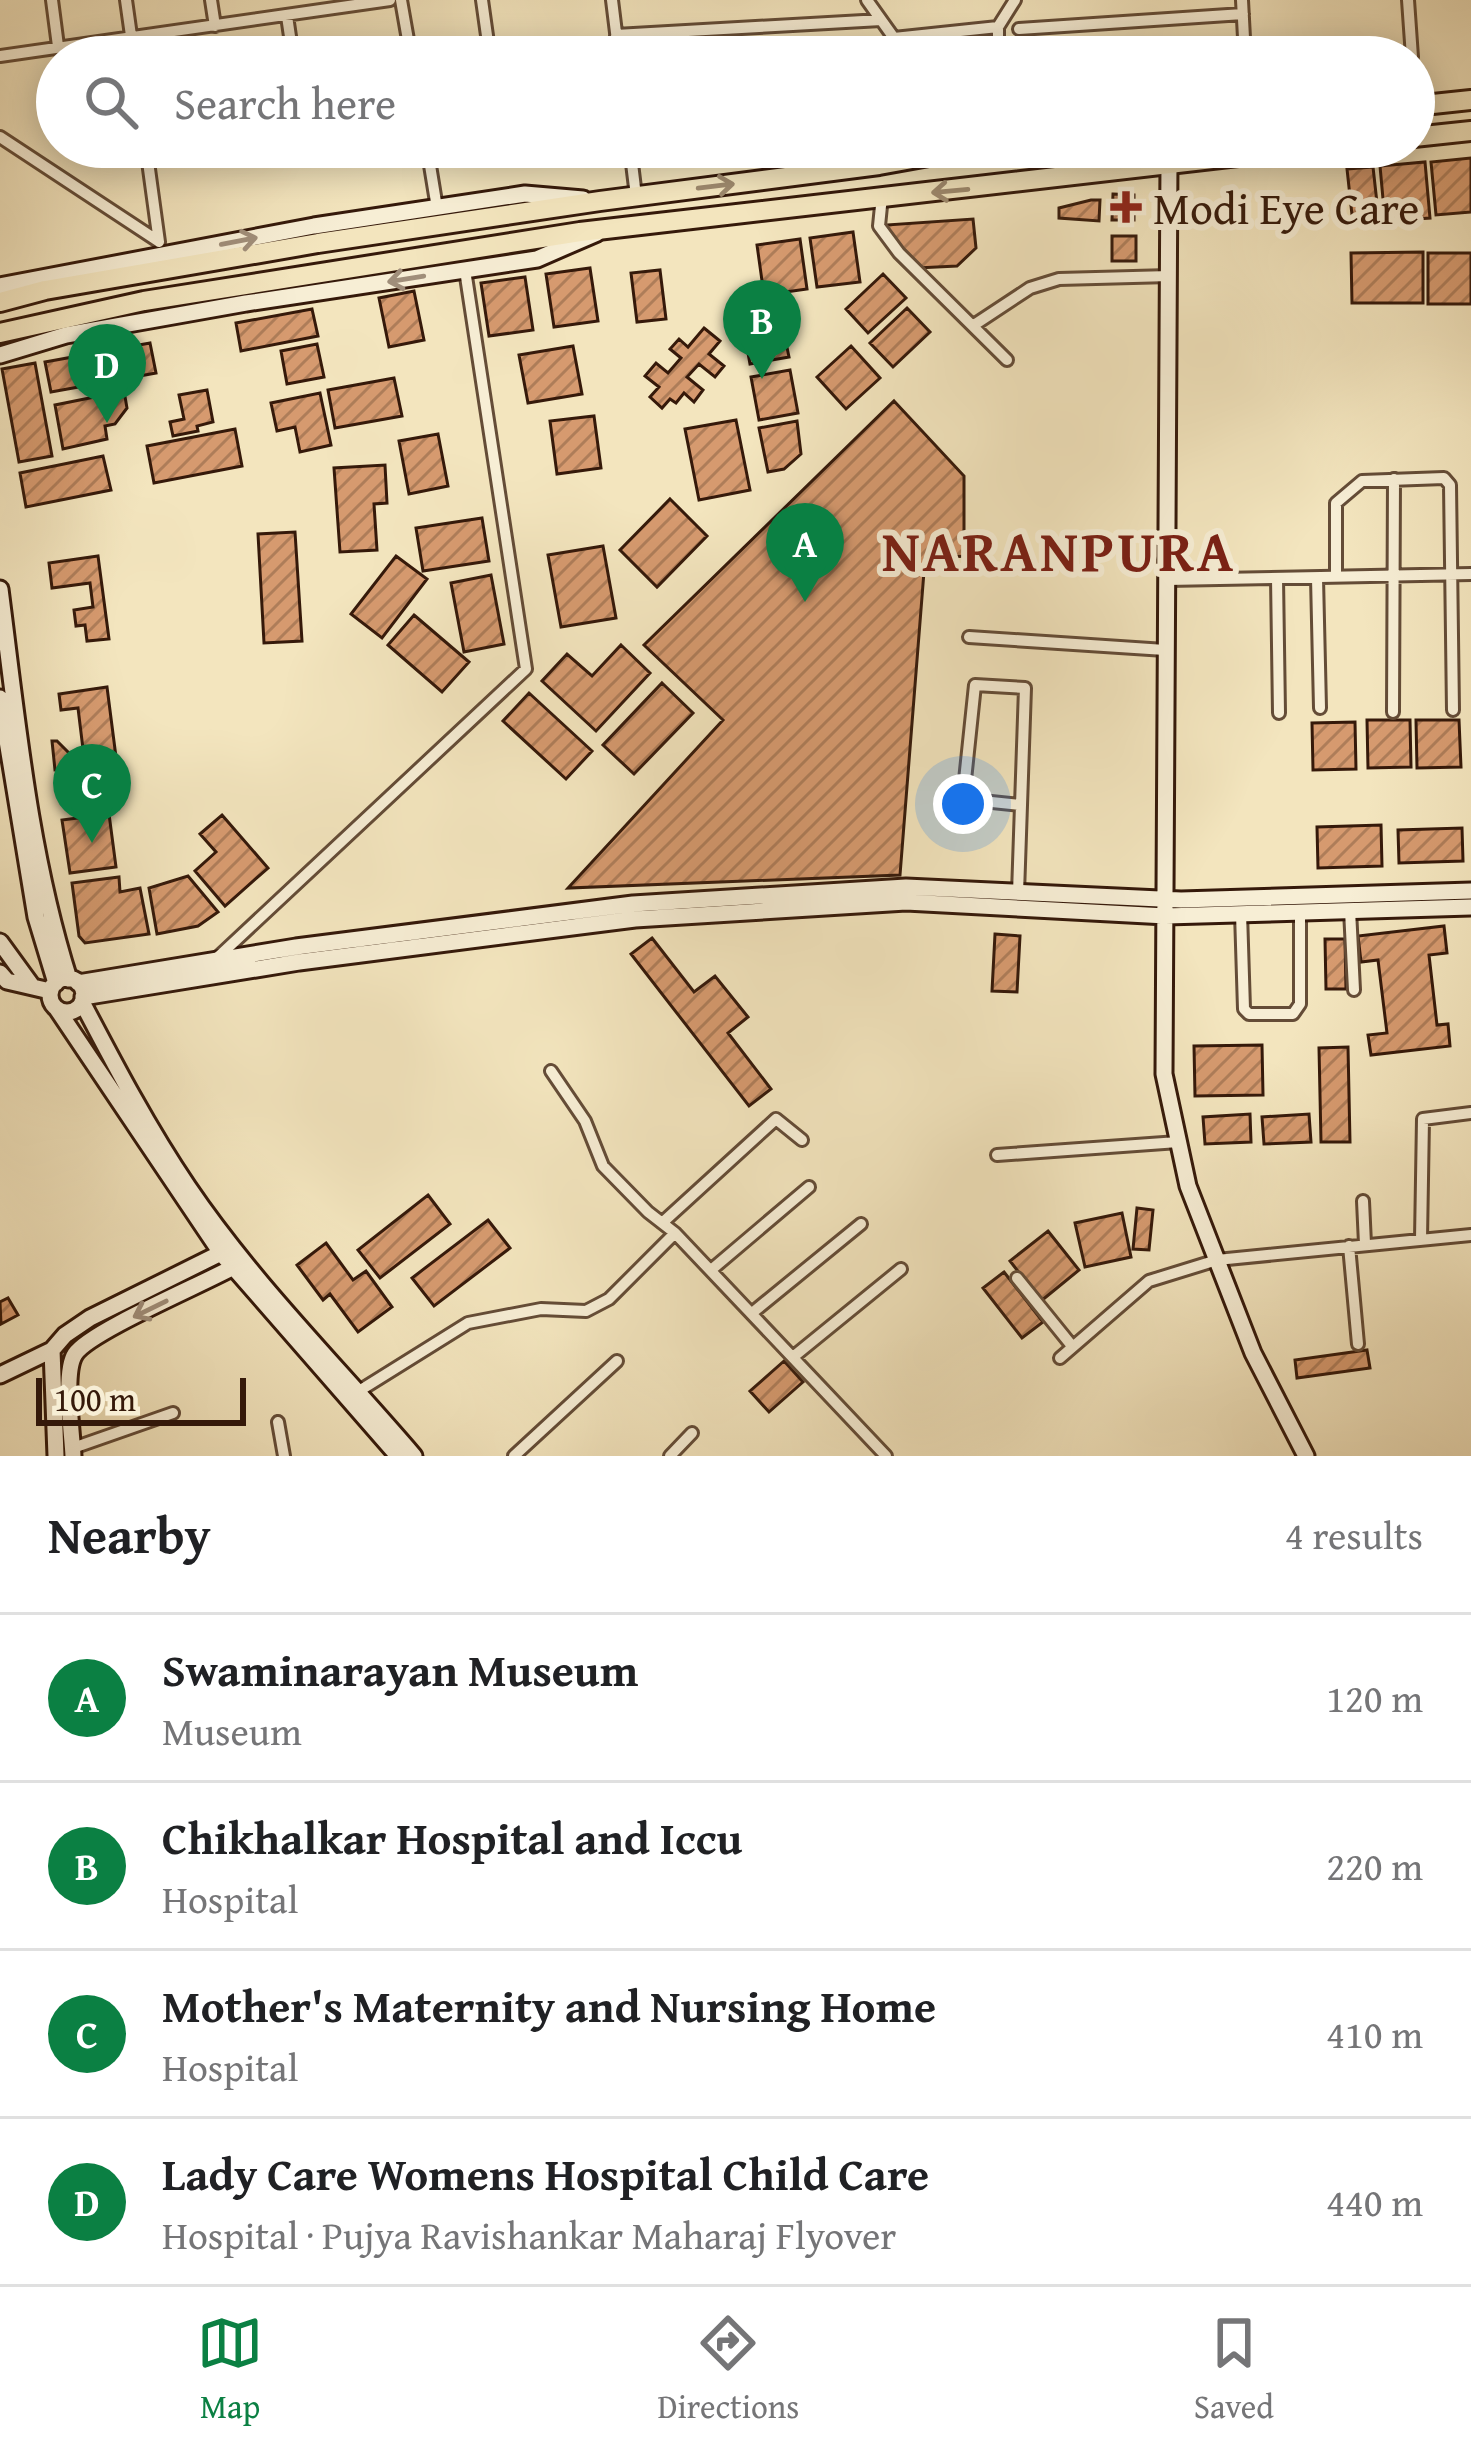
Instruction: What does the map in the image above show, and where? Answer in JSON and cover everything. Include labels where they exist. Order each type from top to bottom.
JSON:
[{"type":"main road","points":[[1435,104],[1471,100]]},
{"type":"main road","points":[[1435,134],[1471,130]]},
{"type":"main road","points":[[0,302],[318,243],[811,168]]},
{"type":"main road","points":[[0,333],[144,302],[590,232],[1119,168]]},
{"type":"street","points":[[52,0],[57,36]]},
{"type":"street","points":[[126,0],[131,36]]},
{"type":"street","points":[[211,0],[215,26]]},
{"type":"street","points":[[139,36],[287,16],[324,4],[391,0]]},
{"type":"street","points":[[401,0],[407,36]]},
{"type":"street","points":[[482,0],[487,36]]},
{"type":"street","points":[[612,0],[616,34],[881,20]]},
{"type":"street","points":[[867,0],[893,36]]},
{"type":"street","points":[[998,36],[998,27],[1015,0]]},
{"type":"street","points":[[1408,0],[1411,36]]},
{"type":"street","points":[[1019,29],[1243,7]]},
{"type":"street","points":[[287,16],[290,36]]},
{"type":"street","points":[[913,36],[998,27]]},
{"type":"street","points":[[0,56],[36,50]]},
{"type":"street","points":[[0,137],[36,162]]},
{"type":"street","points":[[46,168],[163,248]]},
{"type":"street","points":[[150,168],[163,248]]},
{"type":"street","points":[[430,168],[437,208]]},
{"type":"street","points":[[633,168],[637,196]]},
{"type":"street","points":[[1169,168],[1164,1074],[1188,1186],[1253,1353],[1306,1456]]},
{"type":"street","points":[[0,286],[163,248],[526,194],[600,201]]},
{"type":"street","points":[[882,196],[879,226],[899,253],[1007,360]]},
{"type":"street","points":[[0,355],[66,335],[537,259],[590,232]]},
{"type":"street","points":[[215,960],[526,669],[465,270]]},
{"type":"street","points":[[974,326],[1030,288],[1059,278],[1170,275]]},
{"type":"street","points":[[1336,577],[1336,502],[1362,481],[1444,478],[1450,484],[1454,710]]},
{"type":"street","points":[[1393,712],[1394,479]]},
{"type":"street","points":[[1167,580],[1471,574]]},
{"type":"street","points":[[1277,578],[1280,713]]},
{"type":"street","points":[[1317,578],[1319,708]]},
{"type":"street","points":[[0,589],[48,914],[70,989],[71,1012],[57,1009]]},
{"type":"street","points":[[969,637],[1165,650]]},
{"type":"street","points":[[1018,892],[1022,805],[1025,688],[975,685],[963,799],[1022,805]]},
{"type":"street","points":[[0,698],[36,917],[70,989],[139,1110],[227,1250]]},
{"type":"street","points":[[414,1456],[399,1448],[238,1265],[51,1001],[70,989],[215,960],[633,904],[906,887],[1018,892],[1164,908],[1471,891]]},
{"type":"street","points":[[0,973],[7,980],[32,986],[70,989],[635,919],[906,902],[1241,913],[1471,907]]},
{"type":"street","points":[[1350,910],[1354,990]]},
{"type":"street","points":[[1241,913],[1244,1009],[1249,1014],[1293,1014],[1300,1004],[1300,912]]},
{"type":"street","points":[[0,942],[32,986]]},
{"type":"street","points":[[551,1070],[585,1121],[603,1166],[675,1233],[886,1456]]},
{"type":"street","points":[[1421,1239],[1423,1119],[1471,1113]]},
{"type":"street","points":[[662,1223],[776,1119],[802,1140]]},
{"type":"street","points":[[997,1156],[1178,1142]]},
{"type":"street","points":[[711,1270],[809,1187]]},
{"type":"street","points":[[1363,1201],[1365,1244]]},
{"type":"street","points":[[752,1313],[862,1224]]},
{"type":"street","points":[[354,1395],[468,1323],[541,1309],[586,1311],[609,1299],[675,1233]]},
{"type":"street","points":[[1060,1358],[1149,1281],[1216,1259],[1471,1234]]},
{"type":"street","points":[[1349,1246],[1358,1344]]},
{"type":"street","points":[[0,1375],[52,1350],[65,1334],[90,1318],[227,1250]]},
{"type":"street","points":[[62,1454],[74,1356],[99,1335],[238,1265]]},
{"type":"street","points":[[793,1357],[901,1269]]},
{"type":"street","points":[[1017,1278],[1072,1346]]},
{"type":"street","points":[[52,1350],[74,1356]]},
{"type":"street","points":[[52,1350],[62,1454]]},
{"type":"street","points":[[514,1456],[616,1361]]},
{"type":"street","points":[[62,1454],[173,1413]]},
{"type":"street","points":[[278,1422],[284,1456]]},
{"type":"street","points":[[670,1456],[692,1433]]},
{"type":"building","points":[[1471,158],[1471,212],[1436,215],[1435,162]]},
{"type":"building","points":[[1373,168],[1379,221],[1353,224],[1347,169]]},
{"type":"building","points":[[1380,168],[1426,168],[1430,218],[1385,221]]},
{"type":"building","points":[[1113,194],[1134,195],[1134,220],[1112,220]]},
{"type":"building","points":[[1100,200],[1099,221],[1059,218],[1059,208]]},
{"type":"building","points":[[973,219],[976,248],[957,266],[917,268],[886,225]]},
{"type":"building","points":[[853,232],[860,282],[817,287],[810,238]]},
{"type":"building","points":[[1112,236],[1136,236],[1136,261],[1112,261]]},
{"type":"building","points":[[800,239],[807,289],[764,295],[757,245]]},
{"type":"building","points":[[1423,252],[1423,303],[1352,303],[1351,253]]},
{"type":"building","points":[[1428,253],[1471,253],[1471,304],[1428,304]]},
{"type":"building","points":[[590,268],[598,321],[554,327],[546,274]]},
{"type":"building","points":[[660,270],[666,319],[637,322],[631,273]]},
{"type":"building","points":[[883,274],[906,298],[868,333],[846,309]]},
{"type":"building","points":[[525,277],[533,330],[489,336],[481,283]]},
{"type":"building","points":[[414,291],[424,340],[389,347],[379,298]]},
{"type":"building","points":[[907,308],[930,332],[893,367],[870,343]]},
{"type":"building","points":[[312,309],[318,336],[241,351],[236,323]]},
{"type":"building","points":[[780,314],[789,357],[750,364],[742,320]]},
{"type":"building","points":[[704,328],[720,341],[709,354],[724,366],[715,377],[699,364],[687,377],[703,390],[694,402],[684,393],[676,403],[670,399],[662,408],[650,397],[659,387],[645,376],[656,363],[668,373],[681,358],[670,349],[679,339],[688,347]]},
{"type":"building","points":[[150,343],[156,373],[51,392],[45,362]]},
{"type":"building","points":[[317,344],[324,377],[287,384],[281,351]]},
{"type":"building","points":[[573,346],[582,394],[528,403],[519,355]]},
{"type":"building","points":[[851,346],[880,378],[846,409],[817,377]]},
{"type":"building","points":[[35,363],[52,456],[19,462],[2,369]]},
{"type":"building","points":[[790,370],[798,413],[759,420],[751,377]]},
{"type":"building","points":[[394,378],[402,416],[335,428],[328,390]]},
{"type":"building","points":[[207,390],[213,422],[173,436],[170,422],[184,419],[179,395]]},
{"type":"building","points":[[124,391],[127,408],[115,424],[105,426],[107,439],[63,449],[55,405]]},
{"type":"building","points":[[320,393],[331,445],[300,452],[295,427],[277,431],[271,403]]},
{"type":"building","points":[[894,401],[964,476],[964,556],[925,559],[900,875],[568,888],[723,720],[644,645]]},
{"type":"building","points":[[594,416],[601,468],[557,474],[550,421]]},
{"type":"building","points":[[736,420],[750,490],[699,500],[685,429]]},
{"type":"building","points":[[797,421],[801,454],[784,469],[768,472],[759,428]]},
{"type":"building","points":[[235,429],[242,466],[154,483],[147,446]]},
{"type":"building","points":[[438,434],[448,486],[409,494],[399,441]]},
{"type":"building","points":[[103,456],[111,490],[26,507],[20,473]]},
{"type":"building","points":[[385,465],[387,503],[374,504],[377,550],[340,552],[334,468]]},
{"type":"building","points":[[670,499],[707,536],[657,587],[620,550]]},
{"type":"building","points":[[482,518],[489,561],[423,571],[416,528]]},
{"type":"building","points":[[295,532],[302,641],[264,643],[258,534]]},
{"type":"building","points":[[603,546],[616,618],[561,627],[548,555]]},
{"type":"building","points":[[98,556],[109,639],[87,641],[85,625],[76,626],[74,610],[93,607],[90,583],[52,588],[49,563]]},
{"type":"building","points":[[396,556],[427,579],[382,638],[351,614]]},
{"type":"building","points":[[491,575],[504,644],[464,652],[451,583]]},
{"type":"building","points":[[414,615],[469,662],[442,692],[388,645]]},
{"type":"building","points":[[621,645],[650,673],[596,731],[542,681],[567,654],[592,676]]},
{"type":"building","points":[[662,683],[693,713],[634,774],[603,745]]},
{"type":"building","points":[[107,687],[116,757],[99,759],[97,747],[83,749],[78,708],[61,710],[59,694]]},
{"type":"building","points":[[529,693],[592,751],[566,779],[503,721]]},
{"type":"building","points":[[1367,720],[1410,720],[1411,767],[1368,768]]},
{"type":"building","points":[[1416,720],[1459,720],[1461,767],[1417,768]]},
{"type":"building","points":[[1355,722],[1356,769],[1313,770],[1312,723]]},
{"type":"building","points":[[52,741],[57,741],[84,768],[55,770]]},
{"type":"building","points":[[109,814],[116,867],[70,873],[62,820]]},
{"type":"building","points":[[222,815],[268,868],[225,906],[195,871],[216,852],[200,834]]},
{"type":"building","points":[[1381,825],[1382,866],[1318,868],[1317,827]]},
{"type":"building","points":[[1462,828],[1463,861],[1399,863],[1398,830]]},
{"type":"building","points":[[188,876],[218,912],[198,926],[157,934],[149,888]]},
{"type":"building","points":[[119,877],[120,892],[140,888],[149,934],[85,943],[79,936],[72,883]]},
{"type":"building","points":[[1444,926],[1447,953],[1429,955],[1437,1025],[1448,1024],[1450,1046],[1371,1055],[1368,1035],[1387,1033],[1378,960],[1361,962],[1358,936]]},
{"type":"building","points":[[995,934],[1020,936],[1017,992],[992,991]]},
{"type":"building","points":[[652,938],[694,992],[715,976],[748,1017],[728,1033],[771,1089],[749,1106],[631,954]]},
{"type":"building","points":[[1325,939],[1345,939],[1346,989],[1326,989]]},
{"type":"building","points":[[1262,1045],[1263,1095],[1195,1096],[1194,1046]]},
{"type":"building","points":[[1348,1047],[1350,1142],[1321,1142],[1319,1048]]},
{"type":"building","points":[[1250,1114],[1251,1142],[1205,1144],[1203,1117]]},
{"type":"building","points":[[1309,1114],[1311,1142],[1264,1144],[1262,1117]]},
{"type":"building","points":[[428,1195],[450,1224],[380,1278],[358,1250]]},
{"type":"building","points":[[1137,1208],[1153,1210],[1149,1250],[1133,1249]]},
{"type":"building","points":[[1122,1213],[1131,1257],[1085,1267],[1075,1223]]},
{"type":"building","points":[[488,1220],[510,1248],[434,1306],[412,1278]]},
{"type":"building","points":[[1048,1231],[1079,1270],[1041,1301],[1010,1261]]},
{"type":"building","points":[[326,1243],[353,1280],[366,1271],[392,1307],[358,1332],[330,1294],[323,1300],[297,1265]]},
{"type":"building","points":[[1004,1272],[1043,1322],[1022,1338],[983,1288]]},
{"type":"building","points":[[8,1298],[18,1315],[1,1324],[0,1302]]},
{"type":"building","points":[[1367,1350],[1370,1368],[1297,1378],[1295,1360]]},
{"type":"building","points":[[784,1361],[803,1382],[769,1412],[750,1391]]},
{"type":"place","name":"Modi Eye Care","points":[[1126,207]]},
{"type":"place","name":"Chikhalkar Hospital and Iccu","points":[[762,379]]},
{"type":"place","name":"Lady Care Womens Hospital Child Care","points":[[107,423]]},
{"type":"place","name":"Swaminarayan Museum","points":[[805,602]]},
{"type":"place","name":"Mother's Maternity and Nursing Home","points":[[92,843]]},
{"type":"district","name":"NARANPURA","points":[[1059,550]]}]
